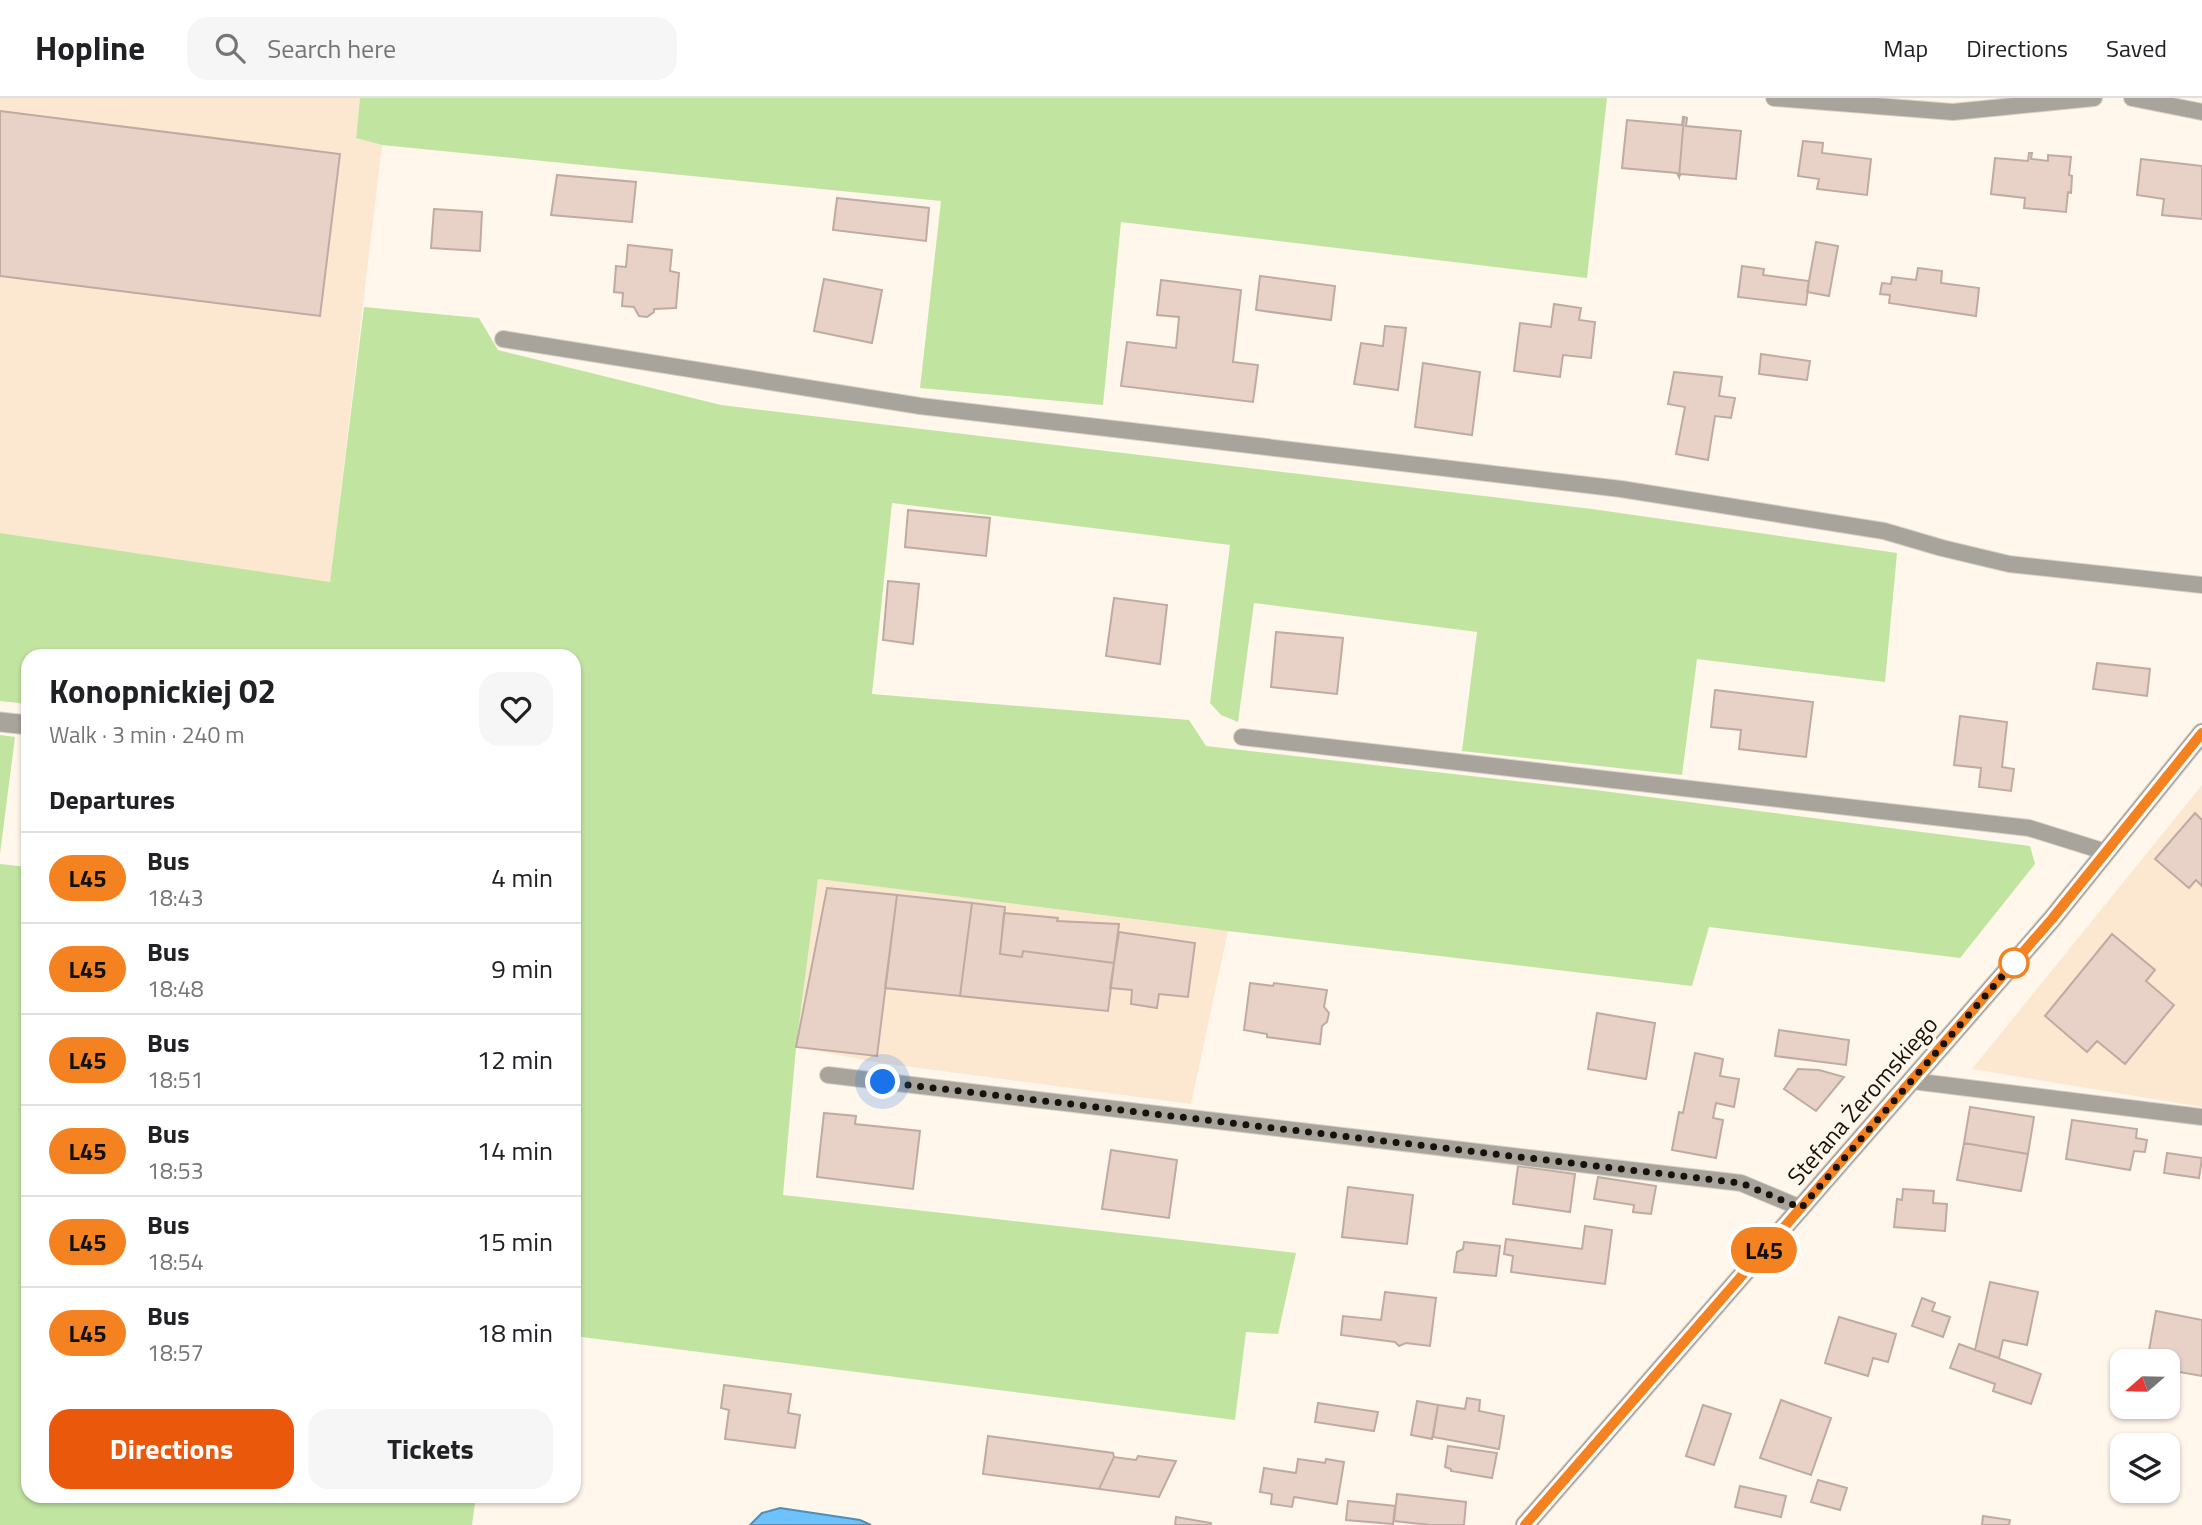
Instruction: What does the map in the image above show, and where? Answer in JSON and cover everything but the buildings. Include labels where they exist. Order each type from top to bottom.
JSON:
[{"type":"street","points":[[0,722],[21,724]]},
{"type":"street","name":"Stefana Żeromskiego","points":[[1525,1525],[2052,919],[2202,733]]},
{"type":"lane","points":[[1774,98],[1953,112],[2094,98]]},
{"type":"lane","points":[[2132,98],[2202,112]]},
{"type":"lane","points":[[503,339],[920,406],[1621,489],[1884,531],[2010,564],[2202,585]]},
{"type":"lane","points":[[1242,737],[2029,828],[2106,852]]},
{"type":"lane","points":[[828,1075],[1741,1183],[1801,1208]]},
{"type":"lane","points":[[1912,1081],[2202,1117]]},
{"type":"shaded area","points":[[0,98],[360,98],[356,138],[382,145],[330,583],[0,533]]},
{"type":"shaded area","points":[[2202,785],[2202,1107],[1972,1069]]},
{"type":"shaded area","points":[[818,879],[1228,931],[1191,1104],[881,1063],[796,1047]]},
{"type":"green space","points":[[360,98],[1607,98],[1587,278],[1121,222],[1103,405],[920,388],[941,201],[382,145],[356,138]]},
{"type":"green space","points":[[364,307],[479,318],[498,350],[721,405],[1592,509],[1897,553],[1885,682],[1697,659],[1682,775],[1462,751],[1477,632],[1254,603],[1238,722],[1221,715],[1210,703],[1230,545],[892,503],[872,694],[1189,720],[1206,746],[1595,790],[2030,846],[2035,864],[1960,958],[1709,927],[1692,986],[818,879],[796,1047],[783,1195],[1296,1253],[1278,1334],[1246,1332],[1235,1420],[581,1337],[581,649],[21,649],[21,703],[0,701],[0,533],[330,582]]},
{"type":"green space","points":[[0,735],[15,737],[0,854]]},
{"type":"green space","points":[[0,864],[21,866],[21,1503],[475,1503],[472,1525],[0,1525]]},
{"type":"water","points":[[780,1508],[860,1520],[871,1525],[750,1525],[762,1513]]},
{"type":"bus line","name":"L45","points":[[1525,1525],[2052,919],[2202,733]]},
{"type":"route","points":[[883,1082],[1741,1183],[1801,1208],[2019,957],[2014,963]]}]
